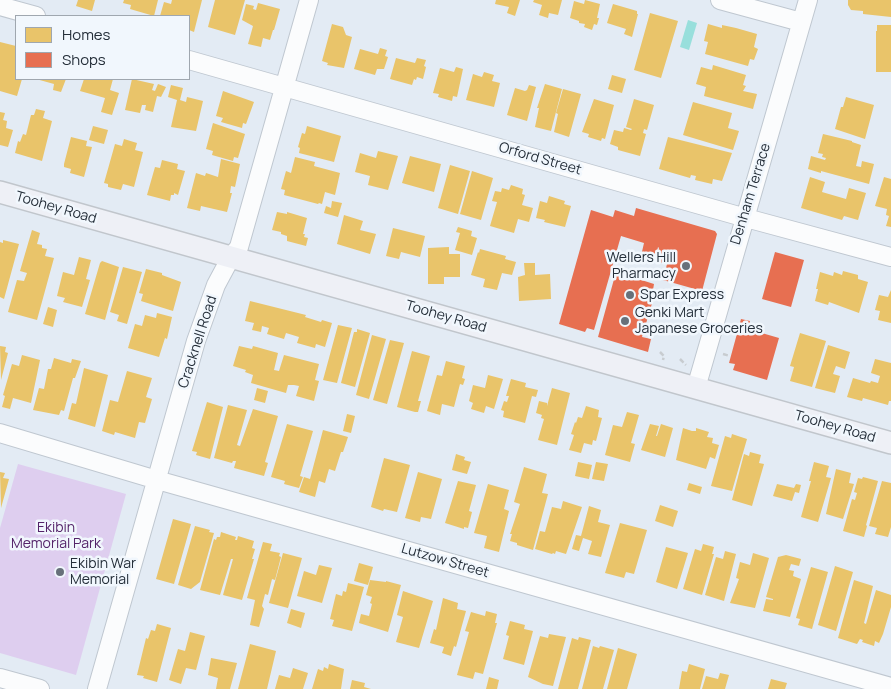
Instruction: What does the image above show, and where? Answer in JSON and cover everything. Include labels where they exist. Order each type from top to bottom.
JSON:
[{"type":"main road","name":"Toohey Road","points":[[0,192],[891,443]]},
{"type":"street","name":"Cracknell Road","points":[[97,689],[196,340],[213,293],[231,257],[239,247],[308,0]]},
{"type":"street","points":[[720,0],[801,22]]},
{"type":"street","name":"Denham Terrace","points":[[696,388],[808,0]]},
{"type":"street","points":[[0,6],[32,15]]},
{"type":"street","name":"Orford Street","points":[[190,60],[746,218],[891,257]]},
{"type":"street","name":"Lutzow Street","points":[[0,433],[157,480],[891,687]]},
{"type":"street","points":[[0,678],[40,689]]},
{"type":"path","points":[[660,352],[664,356],[663,362]]},
{"type":"path","points":[[680,359],[687,366]]},
{"type":"green space","name":"Ekibin Memorial Park","points":[[18,464],[126,494],[76,675],[0,653],[0,528]]},
{"type":"shaded area","points":[[688,20],[697,23],[689,50],[680,47]]},
{"type":"building: Homes","points":[[78,0],[95,0],[92,11],[76,6]]},
{"type":"building: Homes","points":[[124,0],[158,0],[154,15],[130,9],[131,5],[123,3]]},
{"type":"building: Homes","points":[[172,0],[202,0],[194,32],[190,30],[190,15],[160,15],[164,2],[171,4]]},
{"type":"building: Homes","points":[[215,0],[245,0],[235,35],[208,27]]},
{"type":"building: Homes","points":[[496,0],[520,0],[515,16],[507,13],[509,7],[495,4]]},
{"type":"building: Homes","points":[[534,0],[562,0],[558,15],[549,13],[548,18],[539,15],[542,5],[533,2]]},
{"type":"building: Homes","points":[[585,0],[600,4],[597,25],[594,24],[592,30],[584,27],[585,24],[570,18],[574,1],[584,4]]},
{"type":"building: Homes","points":[[848,0],[891,0],[891,17],[863,14],[863,11],[851,10]]},
{"type":"building: Homes","points":[[258,3],[280,9],[270,40],[263,38],[261,47],[248,44],[253,26],[242,20],[246,4],[254,6],[253,9],[256,10]]},
{"type":"building: Homes","points":[[613,4],[637,11],[638,14],[632,37],[624,34],[626,29],[607,23]]},
{"type":"building: Homes","points":[[650,13],[678,21],[661,78],[634,70]]},
{"type":"building: Homes","points":[[332,24],[343,27],[346,35],[352,37],[344,68],[327,65],[328,63],[322,61]]},
{"type":"building: Homes","points":[[708,24],[722,28],[722,25],[757,34],[754,47],[758,49],[754,60],[750,59],[748,66],[705,54],[708,42],[704,41]]},
{"type":"building: Homes","points":[[877,25],[891,25],[891,72],[876,72]]},
{"type":"building: Homes","points":[[0,42],[15,46],[15,80],[22,80],[17,96],[0,91]]},
{"type":"building: Homes","points":[[380,48],[387,50],[385,56],[388,57],[384,69],[377,69],[375,75],[354,69],[360,49],[378,54]]},
{"type":"building: Homes","points":[[396,58],[415,63],[417,58],[426,60],[423,79],[417,77],[412,85],[390,79]]},
{"type":"building: Homes","points":[[713,65],[746,75],[743,85],[746,86],[743,91],[757,94],[753,109],[704,96],[706,87],[696,84],[701,67],[712,70]]},
{"type":"building: Homes","points":[[456,67],[463,69],[457,97],[453,96],[452,101],[438,97],[439,94],[433,93],[440,68],[454,72]]},
{"type":"building: Homes","points":[[484,72],[494,75],[492,81],[500,83],[494,107],[466,100],[473,74],[482,77]]},
{"type":"building: Homes","points":[[612,75],[626,79],[622,93],[608,89]]},
{"type":"building: Homes","points":[[40,80],[66,80],[61,92],[53,90],[54,84]]},
{"type":"building: Homes","points":[[84,80],[113,80],[110,90],[119,93],[112,115],[101,112],[105,98],[80,91]]},
{"type":"building: Homes","points":[[132,80],[154,84],[152,90],[155,91],[158,84],[166,87],[161,97],[157,96],[153,112],[145,110],[146,105],[142,105],[140,113],[125,110]]},
{"type":"building: Homes","points":[[545,84],[562,89],[551,131],[535,127],[539,108],[537,108]]},
{"type":"building: Homes","points":[[171,85],[183,88],[180,100],[186,102],[187,97],[203,101],[196,131],[171,127],[177,100],[168,97]]},
{"type":"building: Homes","points":[[529,85],[536,87],[527,121],[507,115],[515,88],[525,91]]},
{"type":"building: Homes","points":[[563,89],[581,94],[569,137],[554,132],[558,114],[556,113]]},
{"type":"building: Homes","points":[[223,91],[254,102],[246,124],[243,123],[242,128],[221,122],[223,118],[216,116]]},
{"type":"building: Homes","points":[[846,97],[874,105],[865,139],[835,129]]},
{"type":"building: Homes","points":[[594,99],[614,105],[605,139],[602,138],[601,141],[588,137],[589,134],[582,132]]},
{"type":"building: Homes","points":[[634,99],[654,105],[647,130],[644,129],[643,133],[646,134],[640,156],[618,150],[618,147],[610,144],[614,130],[623,132],[624,128],[632,129],[626,127]]},
{"type":"building: Homes","points":[[693,102],[732,113],[728,128],[739,131],[733,150],[683,135]]},
{"type":"building: Homes","points":[[36,109],[45,111],[43,118],[52,121],[42,161],[15,153],[18,141],[20,142],[23,134],[26,135],[31,115],[34,115]]},
{"type":"building: Homes","points":[[0,112],[5,113],[3,120],[7,121],[6,128],[13,130],[8,147],[0,145]]},
{"type":"building: Homes","points":[[213,123],[245,134],[238,158],[234,157],[233,161],[212,155],[213,151],[206,149]]},
{"type":"building: Homes","points":[[93,126],[108,130],[104,144],[89,140]]},
{"type":"building: Homes","points":[[307,126],[341,136],[334,162],[299,153],[300,148],[298,147],[302,133],[305,134]]},
{"type":"building: Homes","points":[[823,134],[861,145],[856,166],[861,167],[862,161],[874,164],[869,184],[808,169],[811,156],[825,160],[826,158],[822,157],[823,154],[818,153]]},
{"type":"building: Homes","points":[[71,137],[87,141],[86,146],[92,147],[84,177],[70,173],[71,169],[64,167]]},
{"type":"building: Homes","points":[[668,137],[732,153],[722,181],[713,179],[712,184],[695,180],[696,176],[691,175],[690,178],[659,169]]},
{"type":"building: Homes","points":[[124,139],[137,143],[135,150],[143,152],[134,187],[123,184],[121,190],[108,187],[108,184],[104,183],[115,144],[122,146]]},
{"type":"building: Homes","points":[[378,151],[398,156],[388,190],[368,185],[370,176],[355,172],[360,153],[376,158]]},
{"type":"building: Homes","points":[[410,156],[441,164],[434,192],[402,183]]},
{"type":"building: Homes","points":[[295,157],[315,162],[314,166],[340,173],[335,195],[325,192],[322,204],[318,204],[284,195],[285,190],[281,189],[286,171],[291,173]]},
{"type":"building: Homes","points":[[221,159],[240,164],[235,187],[231,186],[230,193],[232,193],[227,212],[201,206],[200,211],[187,208],[196,173],[205,176],[206,173],[218,177]]},
{"type":"building: Homes","points":[[162,160],[178,164],[177,169],[185,171],[178,195],[174,193],[174,195],[171,195],[170,201],[147,195],[155,167],[160,168]]},
{"type":"building: Homes","points":[[450,165],[470,171],[458,214],[438,208]]},
{"type":"building: Homes","points":[[472,171],[493,178],[481,220],[460,214]]},
{"type":"building: Homes","points":[[810,177],[825,182],[822,192],[846,199],[849,188],[866,193],[858,220],[844,216],[842,220],[801,208]]},
{"type":"building: Homes","points":[[884,177],[891,179],[891,227],[886,226],[889,216],[886,215],[887,209],[875,206]]},
{"type":"building: Homes","points":[[511,185],[523,189],[522,194],[525,195],[522,205],[533,208],[529,222],[518,219],[514,233],[490,226],[497,202],[492,201],[495,191],[501,192],[502,188],[509,190]]},
{"type":"building: Homes","points":[[549,196],[565,201],[564,204],[571,206],[565,227],[536,218],[540,201],[547,203]]},
{"type":"building: Homes","points":[[332,201],[342,203],[338,217],[324,213],[326,206],[331,208]]},
{"type":"building: Homes","points":[[277,212],[287,214],[287,212],[307,218],[303,234],[305,234],[304,237],[308,238],[306,246],[287,241],[287,236],[272,230]]},
{"type":"building: Homes","points":[[344,215],[363,221],[360,230],[376,234],[370,254],[337,244]]},
{"type":"building: Homes","points":[[458,227],[472,231],[471,236],[477,238],[472,255],[455,250],[460,233],[456,232]]},
{"type":"building: Homes","points":[[393,228],[425,236],[420,257],[401,252],[399,259],[386,256]]},
{"type":"building: Homes","points":[[32,230],[40,233],[37,244],[47,249],[45,256],[54,258],[37,320],[8,312],[17,280],[24,281],[27,273],[20,271]]},
{"type":"building: Homes","points":[[3,240],[19,244],[4,299],[0,297],[0,242],[3,243]]},
{"type":"building: Homes","points":[[449,247],[449,254],[460,254],[460,277],[444,277],[444,284],[428,284],[428,248]]},
{"type":"building: Homes","points":[[480,249],[506,256],[505,259],[516,262],[512,275],[502,273],[497,290],[483,287],[485,279],[471,275]]},
{"type":"building: Homes","points":[[79,257],[91,260],[86,279],[90,280],[82,307],[63,302],[65,298],[57,296],[63,272],[74,275]]},
{"type":"building: Homes","points":[[102,261],[119,267],[105,320],[85,314]]},
{"type":"building: Homes","points":[[524,263],[535,263],[535,275],[550,274],[551,299],[519,301],[518,277],[525,275]]},
{"type":"building: Homes","points":[[123,267],[142,272],[127,324],[117,321],[119,315],[110,312]]},
{"type":"building: Homes","points":[[146,269],[162,273],[162,275],[181,282],[173,311],[141,301],[143,294],[139,293]]},
{"type":"building: Homes","points":[[843,271],[858,275],[858,279],[868,282],[859,313],[829,302],[828,305],[815,301],[820,272],[833,276],[834,272],[842,275]]},
{"type":"building: Homes","points":[[891,290],[891,323],[878,320],[880,311],[875,310],[879,295],[888,297]]},
{"type":"building: Homes","points":[[250,301],[306,315],[305,317],[321,322],[322,320],[332,323],[325,347],[316,344],[315,348],[297,343],[299,337],[286,333],[284,339],[267,334],[269,328],[262,326],[261,332],[252,330],[254,323],[245,321]]},
{"type":"building: Homes","points":[[48,307],[57,310],[53,327],[43,324]]},
{"type":"building: Homes","points":[[157,313],[172,317],[167,339],[165,338],[159,357],[128,348],[135,324],[142,326],[145,315],[156,318]]},
{"type":"building: Homes","points":[[338,325],[352,328],[337,383],[323,380]]},
{"type":"building: Homes","points":[[357,329],[370,333],[355,387],[341,383],[354,332],[357,332]]},
{"type":"building: Homes","points":[[800,333],[826,341],[812,387],[790,381],[794,367],[790,366]]},
{"type":"building: Homes","points":[[372,335],[386,339],[369,399],[356,395]]},
{"type":"building: Homes","points":[[390,340],[404,343],[387,404],[373,400]]},
{"type":"building: Homes","points":[[828,345],[850,352],[845,369],[836,366],[833,374],[840,376],[835,393],[815,388]]},
{"type":"building: Homes","points":[[0,346],[6,347],[5,352],[8,353],[1,380]]},
{"type":"building: Homes","points":[[239,346],[252,349],[253,346],[278,353],[274,370],[279,371],[284,355],[319,364],[315,380],[319,381],[314,401],[296,396],[299,386],[288,385],[286,393],[251,383],[253,375],[245,372],[246,370],[233,366]]},
{"type":"building: Homes","points":[[412,351],[430,356],[418,401],[421,401],[418,412],[397,407]]},
{"type":"building: Homes","points":[[22,355],[40,360],[31,403],[13,398],[10,409],[2,407],[5,396],[3,395],[12,364],[19,366]]},
{"type":"building: Homes","points":[[54,358],[71,363],[72,359],[81,361],[75,378],[73,378],[64,411],[61,410],[59,415],[33,410],[39,388],[44,389],[48,369],[51,369]]},
{"type":"building: Homes","points":[[875,359],[891,363],[891,401],[889,401],[888,405],[863,398],[862,401],[847,397],[853,378],[870,383],[871,381],[878,383],[880,376],[871,373]]},
{"type":"building: Homes","points":[[446,361],[465,366],[462,378],[465,379],[463,385],[460,384],[454,407],[442,404],[440,415],[427,411],[437,375],[442,376]]},
{"type":"building: Homes","points":[[84,368],[108,375],[95,427],[68,419],[72,403],[76,404]]},
{"type":"building: Homes","points":[[127,371],[152,378],[146,397],[152,399],[145,423],[139,422],[135,438],[115,432],[114,435],[102,431],[110,400],[118,402]]},
{"type":"building: Homes","points":[[488,375],[503,379],[494,409],[486,406],[484,413],[471,409],[473,403],[469,401],[473,385],[485,388]]},
{"type":"building: Homes","points":[[511,379],[526,383],[525,387],[538,390],[536,397],[532,396],[525,423],[503,417],[504,411],[501,410],[504,401],[507,402],[509,396],[506,396]]},
{"type":"building: Homes","points":[[257,388],[268,391],[265,403],[254,400]]},
{"type":"building: Homes","points":[[552,388],[570,393],[557,445],[538,440],[544,419],[541,418],[542,415],[536,413],[539,401],[547,403],[547,406]]},
{"type":"building: Homes","points":[[207,402],[223,407],[210,459],[196,455],[197,452],[192,451]]},
{"type":"building: Homes","points":[[228,405],[247,410],[237,445],[240,446],[253,409],[278,416],[265,462],[268,463],[264,476],[234,468],[236,461],[232,463],[214,458]]},
{"type":"building: Homes","points":[[586,406],[599,410],[598,417],[602,418],[596,441],[593,440],[592,445],[584,443],[581,453],[569,450],[574,435],[571,434],[575,422],[578,417],[582,418]]},
{"type":"building: Homes","points":[[627,412],[639,415],[631,443],[635,444],[630,462],[605,455],[613,425],[622,427]]},
{"type":"building: Homes","points":[[347,414],[355,416],[351,433],[343,431]]},
{"type":"building: Homes","points":[[287,424],[313,431],[300,476],[303,477],[299,488],[284,484],[285,481],[271,477]]},
{"type":"building: Homes","points":[[650,424],[659,426],[656,436],[661,424],[673,428],[665,457],[641,450]]},
{"type":"building: Homes","points":[[683,428],[696,431],[696,428],[709,432],[707,437],[713,438],[712,443],[719,445],[715,459],[710,457],[706,469],[676,460]]},
{"type":"building: Homes","points":[[323,430],[348,437],[335,471],[329,469],[325,483],[319,481],[315,497],[299,492],[304,477],[310,479]]},
{"type":"building: Homes","points":[[732,434],[747,439],[732,491],[711,486],[725,436],[731,438]]},
{"type":"building: Homes","points":[[750,452],[761,455],[759,463],[764,464],[752,506],[732,500],[744,454],[749,456]]},
{"type":"building: Homes","points":[[456,454],[465,457],[464,460],[471,462],[467,474],[452,470]]},
{"type":"building: Homes","points":[[384,458],[410,465],[397,512],[384,509],[383,511],[371,507]]},
{"type":"building: Homes","points":[[578,462],[592,465],[589,479],[575,476]]},
{"type":"building: Homes","points":[[596,462],[608,464],[604,481],[592,479]]},
{"type":"building: Homes","points":[[814,462],[829,466],[826,477],[831,478],[818,522],[801,517]]},
{"type":"building: Homes","points":[[524,467],[547,474],[542,493],[548,494],[533,550],[510,541],[512,534],[510,534],[520,504],[514,502]]},
{"type":"building: Homes","points":[[836,469],[851,473],[849,483],[854,484],[843,519],[826,514]]},
{"type":"building: Homes","points":[[0,472],[5,473],[3,478],[9,479],[1,508]]},
{"type":"building: Homes","points":[[418,472],[442,479],[431,519],[421,517],[420,522],[405,518]]},
{"type":"building: Homes","points":[[863,477],[878,481],[864,537],[843,531],[852,499],[855,500],[857,493],[854,492],[858,478],[862,479]]},
{"type":"building: Homes","points":[[458,481],[476,485],[469,511],[472,512],[468,528],[464,527],[464,529],[445,523]]},
{"type":"building: Homes","points":[[882,481],[891,483],[891,527],[888,537],[875,534],[877,528],[869,526]]},
{"type":"building: Homes","points":[[689,483],[702,487],[700,494],[687,490]]},
{"type":"building: Homes","points":[[488,484],[509,490],[504,509],[509,511],[499,552],[484,548],[487,536],[474,533]]},
{"type":"building: Homes","points":[[777,484],[794,488],[796,484],[801,485],[799,493],[795,492],[792,501],[773,496]]},
{"type":"building: Homes","points":[[563,501],[582,507],[566,554],[556,551],[555,554],[552,554],[535,549],[540,531],[545,532],[552,507],[561,509]]},
{"type":"building: Homes","points":[[660,505],[678,511],[673,527],[655,521]]},
{"type":"building: Homes","points":[[589,506],[601,510],[598,522],[610,525],[601,557],[588,554],[592,541],[583,538],[579,551],[572,549],[576,535],[581,536]]},
{"type":"building: Homes","points":[[173,519],[191,524],[174,584],[156,579]]},
{"type":"building: Homes","points":[[620,523],[647,530],[634,574],[626,572],[624,578],[605,573]]},
{"type":"building: Homes","points":[[195,526],[214,533],[200,582],[191,589],[178,585]]},
{"type":"building: Homes","points":[[221,532],[236,537],[235,540],[237,540],[238,536],[254,541],[252,548],[255,549],[252,559],[254,559],[242,600],[223,595],[233,559],[231,559],[220,595],[200,590],[214,539],[216,540],[217,537],[220,537]]},
{"type":"building: Homes","points":[[263,542],[272,544],[270,551],[280,553],[279,556],[281,557],[275,580],[272,579],[268,595],[265,594],[262,606],[264,609],[259,627],[250,625],[255,600],[247,598]]},
{"type":"building: Homes","points":[[703,544],[714,547],[712,554],[714,554],[702,595],[683,589],[695,549],[701,551]]},
{"type":"building: Homes","points":[[666,547],[688,553],[677,589],[656,582]]},
{"type":"building: Homes","points":[[725,551],[736,554],[724,601],[705,595],[716,557],[723,559]]},
{"type":"building: Homes","points":[[283,553],[302,558],[288,608],[269,603]]},
{"type":"building: Homes","points":[[753,553],[769,558],[755,608],[730,603],[739,579],[736,578],[740,562],[750,565]]},
{"type":"building: Homes","points":[[786,555],[801,559],[799,566],[791,564],[789,570],[794,571],[793,576],[801,579],[790,617],[763,611],[766,599],[773,600],[766,597],[778,557]]},
{"type":"building: Homes","points":[[359,563],[373,567],[368,585],[354,581]]},
{"type":"building: Homes","points":[[319,565],[332,568],[322,603],[297,596],[304,571],[316,575]]},
{"type":"building: Homes","points":[[835,566],[853,572],[836,631],[818,625]]},
{"type":"building: Homes","points":[[811,567],[828,572],[812,629],[798,625],[800,619],[796,618]]},
{"type":"building: Homes","points":[[370,580],[386,581],[401,585],[388,632],[359,623],[361,614],[369,616],[372,597],[366,595]]},
{"type":"building: Homes","points":[[854,580],[873,586],[864,623],[866,624],[876,590],[891,595],[891,607],[883,634],[879,643],[875,641],[874,646],[862,642],[863,640],[860,639],[857,644],[838,638]]},
{"type":"building: Homes","points":[[348,583],[364,587],[352,631],[332,626],[334,620],[330,619],[336,594],[342,596],[343,591],[346,592]]},
{"type":"building: Homes","points":[[403,591],[433,601],[419,648],[396,642],[403,617],[397,615]]},
{"type":"building: Homes","points":[[443,598],[458,603],[457,609],[466,611],[456,647],[454,646],[451,656],[442,653],[444,647],[430,643],[434,629],[436,630]]},
{"type":"building: Homes","points":[[291,609],[305,613],[301,628],[287,623]]},
{"type":"building: Homes","points":[[486,611],[497,614],[495,623],[497,623],[483,674],[475,672],[473,679],[457,675],[469,632],[465,631],[471,612],[485,616]]},
{"type":"building: Homes","points":[[510,621],[525,625],[524,629],[533,631],[524,665],[503,659],[509,636],[506,635]]},
{"type":"building: Homes","points":[[157,624],[171,628],[157,682],[137,675],[146,638],[148,639],[151,630],[155,631]]},
{"type":"building: Homes","points":[[190,632],[205,636],[196,670],[186,668],[181,684],[169,680],[178,649],[185,651]]},
{"type":"building: Homes","points":[[549,634],[566,637],[553,686],[543,684],[528,677],[540,636],[548,638]]},
{"type":"building: Homes","points":[[579,637],[591,640],[578,689],[558,689],[572,638],[578,640]]},
{"type":"building: Homes","points":[[250,644],[276,651],[267,689],[238,689]]},
{"type":"building: Homes","points":[[593,646],[614,650],[603,689],[582,689]]},
{"type":"building: Homes","points":[[618,648],[637,654],[627,689],[607,689]]},
{"type":"building: Homes","points":[[211,658],[237,663],[230,689],[216,689],[218,678],[208,675]]},
{"type":"building: Homes","points":[[329,664],[344,669],[341,689],[312,689],[318,669],[323,671],[324,667],[328,669]]},
{"type":"building: Homes","points":[[689,664],[705,669],[700,689],[679,689],[682,671],[687,672]]},
{"type":"building: Homes","points":[[293,668],[308,673],[303,689],[275,689],[279,675],[290,678]]},
{"type":"building: Homes","points":[[720,673],[729,675],[725,689],[702,689],[706,676],[718,679]]},
{"type":"building: Homes","points":[[489,677],[499,680],[497,689],[486,689]]},
{"type":"building: Homes","points":[[771,679],[787,683],[785,689],[768,689]]},
{"type":"building: Homes","points":[[352,680],[365,683],[364,687],[371,689],[350,689]]},
{"type":"building: Shops","points":[[636,208],[715,231],[717,234],[702,291],[663,280],[667,264],[656,261],[659,248],[655,260],[641,256],[644,243],[621,236],[594,330],[587,328],[585,332],[559,324],[591,210],[613,217],[615,210],[634,216]]},
{"type":"building: Shops","points":[[775,252],[804,260],[791,307],[762,299]]},
{"type":"building: Shops","points":[[616,272],[654,284],[653,290],[656,290],[642,337],[651,339],[648,352],[598,337]]},
{"type":"building: Shops","points":[[741,319],[750,321],[748,329],[779,338],[767,380],[733,370],[735,364],[729,363]]},
{"type":"place","name":"Wellers Hill Pharmacy","points":[[686,266]]},
{"type":"place","name":"Spar Express","points":[[630,295]]},
{"type":"place","name":"Genki Mart Japanese Groceries","points":[[625,321]]},
{"type":"place","name":"Ekibin War Memorial","points":[[60,572]]}]
